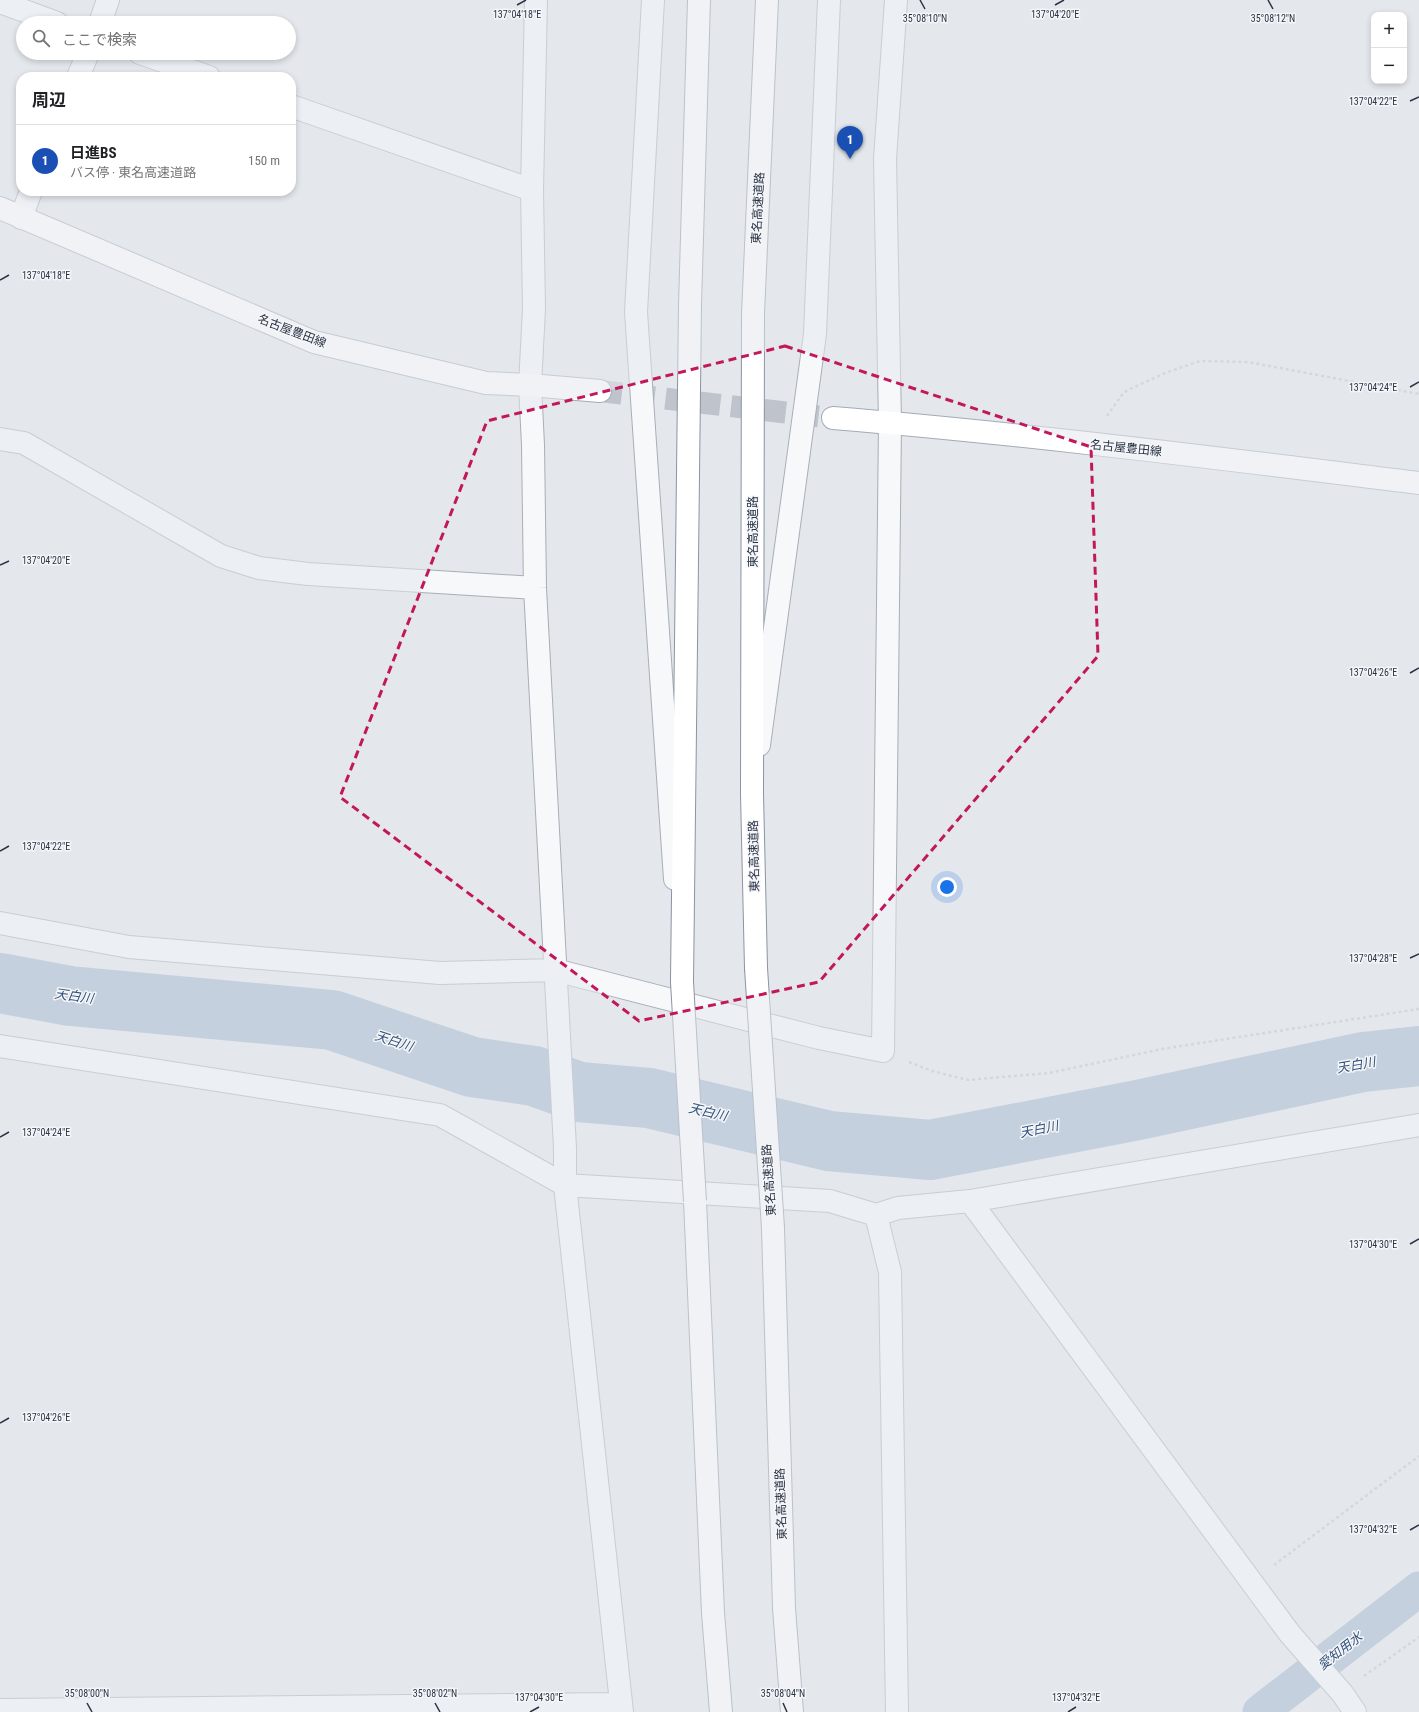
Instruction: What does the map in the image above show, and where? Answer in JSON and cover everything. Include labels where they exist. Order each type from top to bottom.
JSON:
[{"type":"main road","points":[[699,0],[690,305],[682,982],[695,1201],[713,1613],[721,1712]]},
{"type":"main road","name":"東名高速道路","points":[[767,0],[753,314],[752,794],[756,968],[772,1228],[784,1608],[792,1712]]},
{"type":"main road","name":"名古屋豊田線","points":[[0,208],[314,342],[486,383],[600,391]]},
{"type":"main road","name":"名古屋豊田線","points":[[833,418],[1099,445],[1419,483]]},
{"type":"street","points":[[102,16],[108,0]]},
{"type":"street","points":[[0,1710],[621,1708],[565,1184],[565,1148],[535,588],[533,446],[530,385],[534,309],[532,190],[536,0]]},
{"type":"street","points":[[652,0],[636,312],[682,982]]},
{"type":"street","points":[[752,794],[816,334],[829,0]]},
{"type":"street","points":[[0,923],[129,947],[440,973],[555,970],[820,1038],[883,1051],[890,423],[886,159],[896,0]]},
{"type":"street","points":[[0,2],[38,16]]},
{"type":"street","points":[[80,72],[85,60]]},
{"type":"street","points":[[160,60],[195,72]]},
{"type":"street","points":[[296,108],[532,190]]},
{"type":"street","points":[[21,218],[29,196]]},
{"type":"street","points":[[0,439],[24,443],[221,556],[259,568],[308,574],[535,588]]},
{"type":"street","points":[[0,1046],[440,1115],[565,1184],[830,1201],[876,1215],[898,1208],[970,1201],[1419,1125]]},
{"type":"street","points":[[970,1201],[1290,1634],[1342,1693],[1355,1712]]},
{"type":"street","points":[[876,1215],[890,1272],[898,1712]]},
{"type":"path","points":[[1099,445],[1108,413],[1124,392],[1165,373],[1200,361],[1248,362],[1419,394]]},
{"type":"path","points":[[883,1051],[932,1071],[968,1080],[1049,1072],[1162,1049],[1419,1009]]},
{"type":"path","points":[[1251,1581],[1419,1456]]},
{"type":"path","points":[[1342,1693],[1419,1637]]},
{"type":"highlighted area","points":[[785,346],[1091,447],[1098,656],[819,982],[639,1021],[340,797],[487,421]]},
{"type":"waterway","name":"天白川","points":[[0,983],[70,996],[332,1020],[472,1067],[534,1076],[579,1092],[649,1098],[829,1141],[930,1150],[1138,1110],[1363,1062],[1419,1056]]},
{"type":"waterway","name":"愛知用水","points":[[1260,1712],[1419,1589]]},
{"type":"tunnel","points":[[600,391],[833,418]]},
{"type":"place","name":"日進BS","points":[[850,159]]}]
